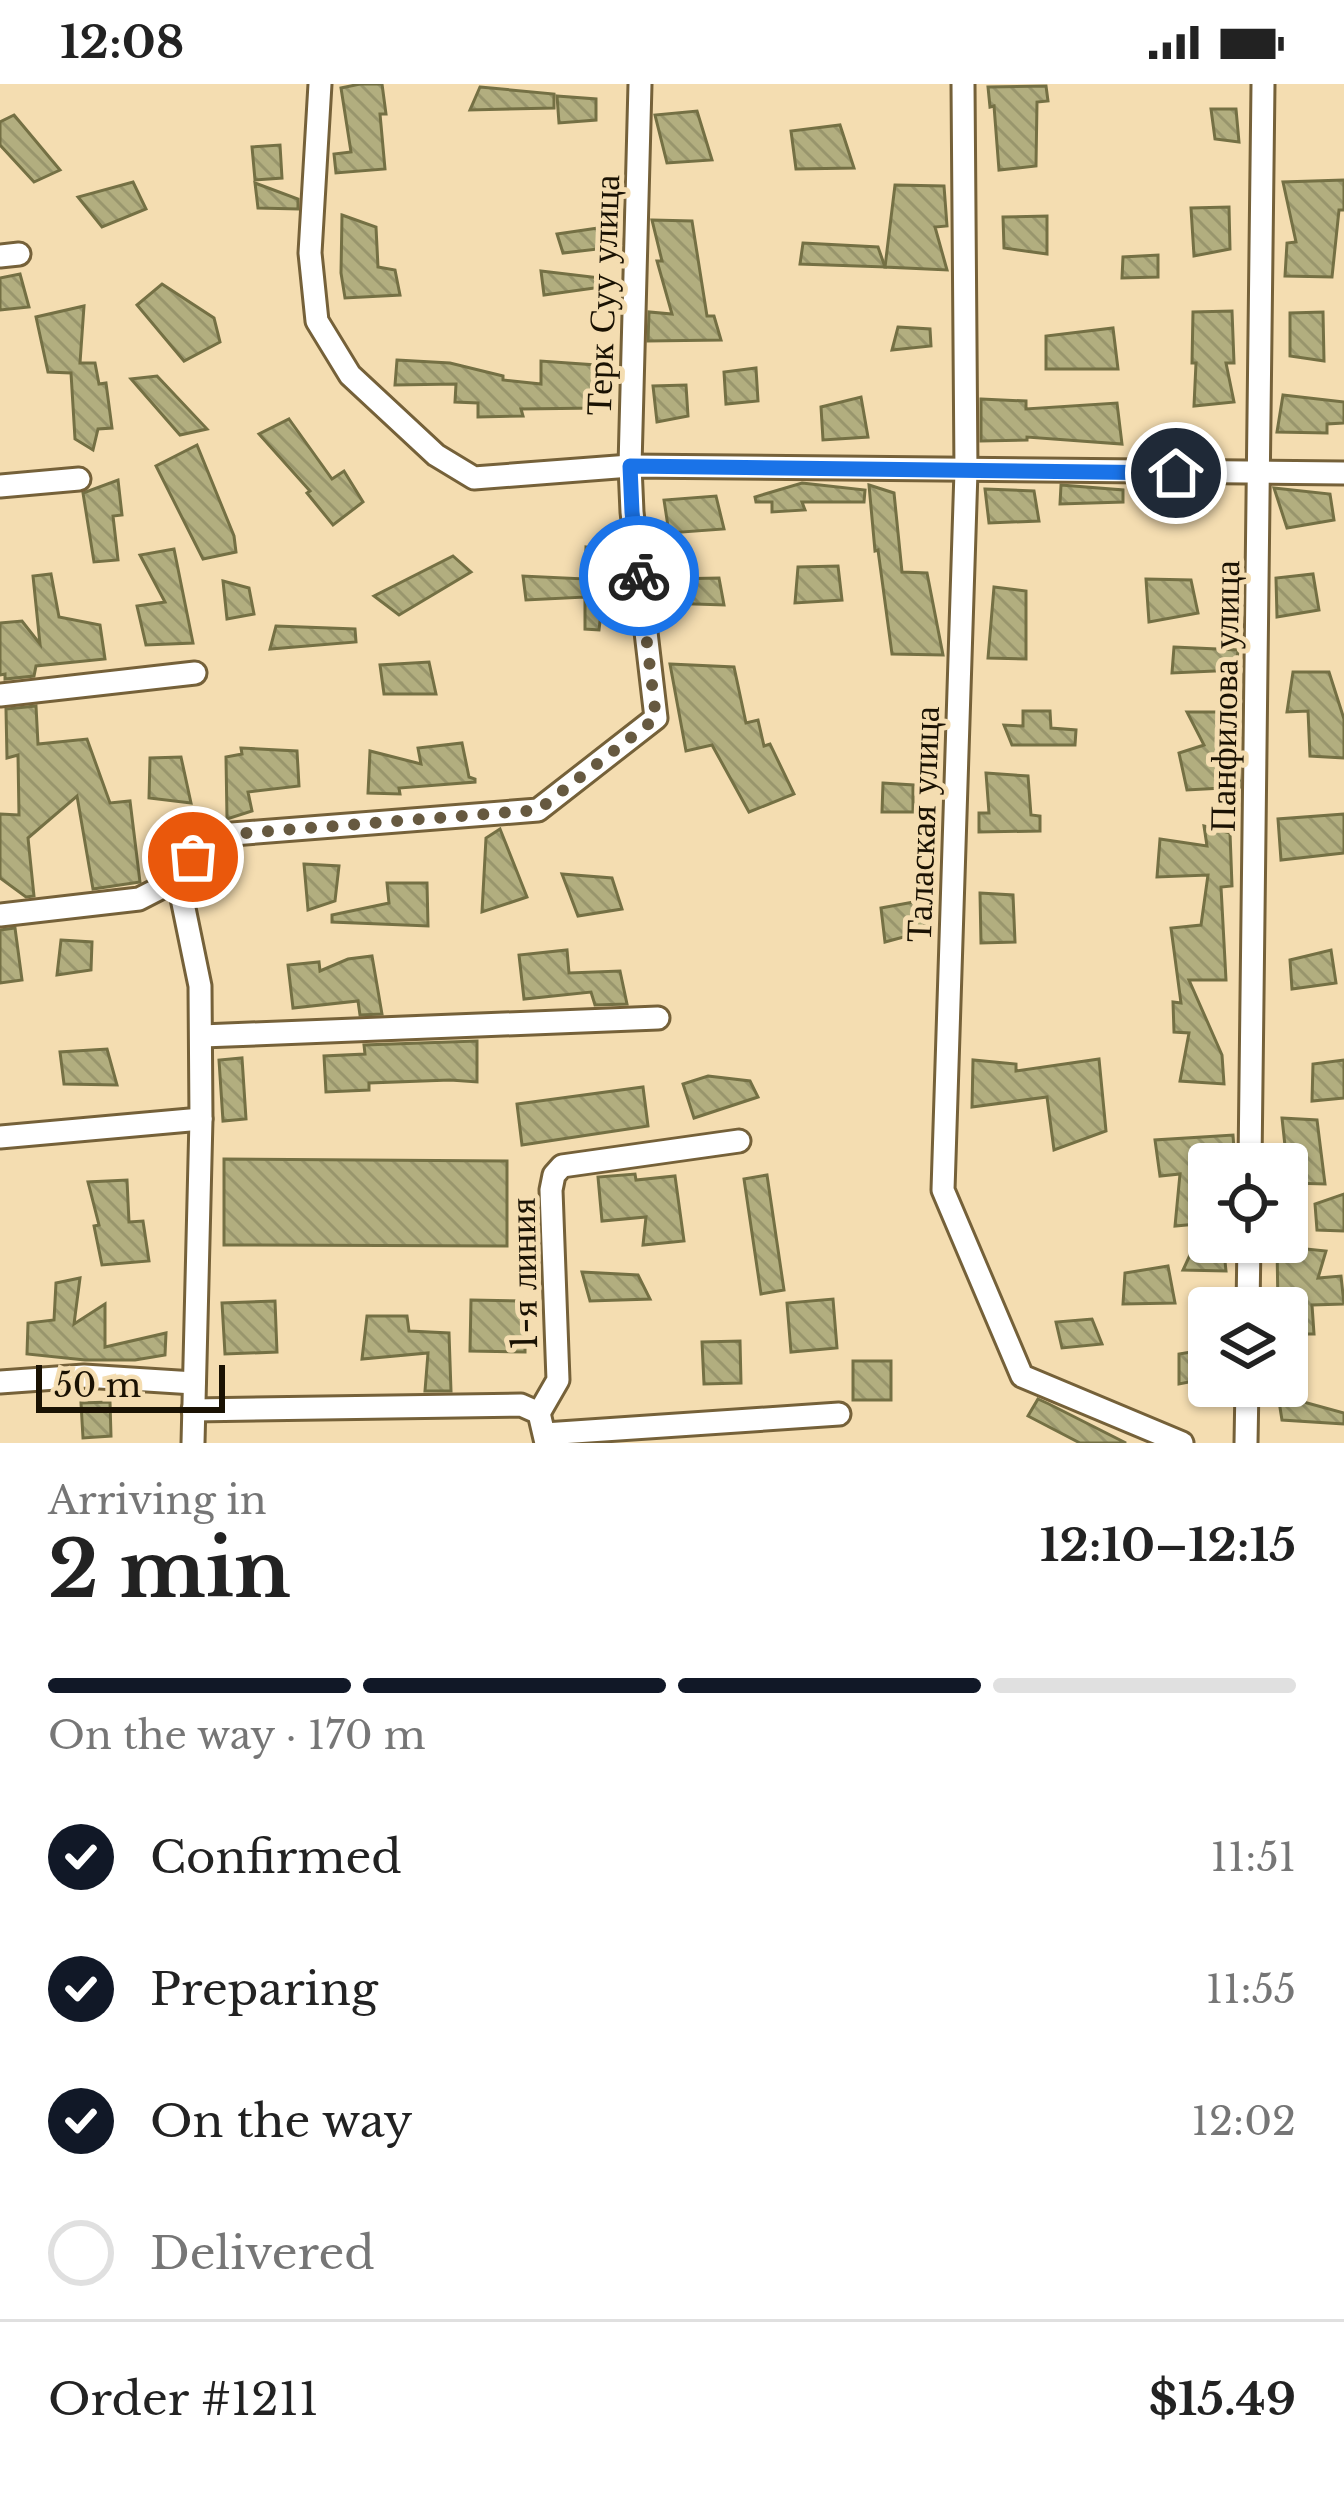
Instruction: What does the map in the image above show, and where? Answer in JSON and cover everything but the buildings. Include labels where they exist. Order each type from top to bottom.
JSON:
[{"type":"street","points":[[320,84],[310,253],[317,321],[350,376],[436,455],[474,478],[630,466],[1344,473]]},
{"type":"street","name":"Терк Суу улица","points":[[178,879],[207,836],[538,810],[656,718],[630,466],[640,84]]},
{"type":"street","name":"Талаская улица","points":[[963,84],[966,471],[943,1190],[1022,1376],[1183,1443]]},
{"type":"street","name":"Панфилова улица","points":[[1250,1143],[1263,84]]},
{"type":"street","points":[[0,486],[79,479]]},
{"type":"street","points":[[0,695],[195,673]]},
{"type":"street","points":[[0,915],[139,899],[178,879],[200,986],[202,1036],[193,1443]]},
{"type":"street","points":[[202,1036],[658,1018]]},
{"type":"street","points":[[0,1137],[201,1119]]},
{"type":"street","name":"1-я линия","points":[[543,1430],[558,1380],[554,1175],[562,1166],[739,1141]]},
{"type":"street","points":[[0,1382],[84,1376],[194,1384]]},
{"type":"street","points":[[194,1410],[521,1406],[543,1430],[839,1414]]},
{"type":"street","points":[[1246,1443],[1247,1407]]},
{"type":"way so far","points":[[193,857],[207,836],[538,810],[656,718],[639,576]]},
{"type":"route","points":[[639,576],[630,466],[1176,473]]}]
